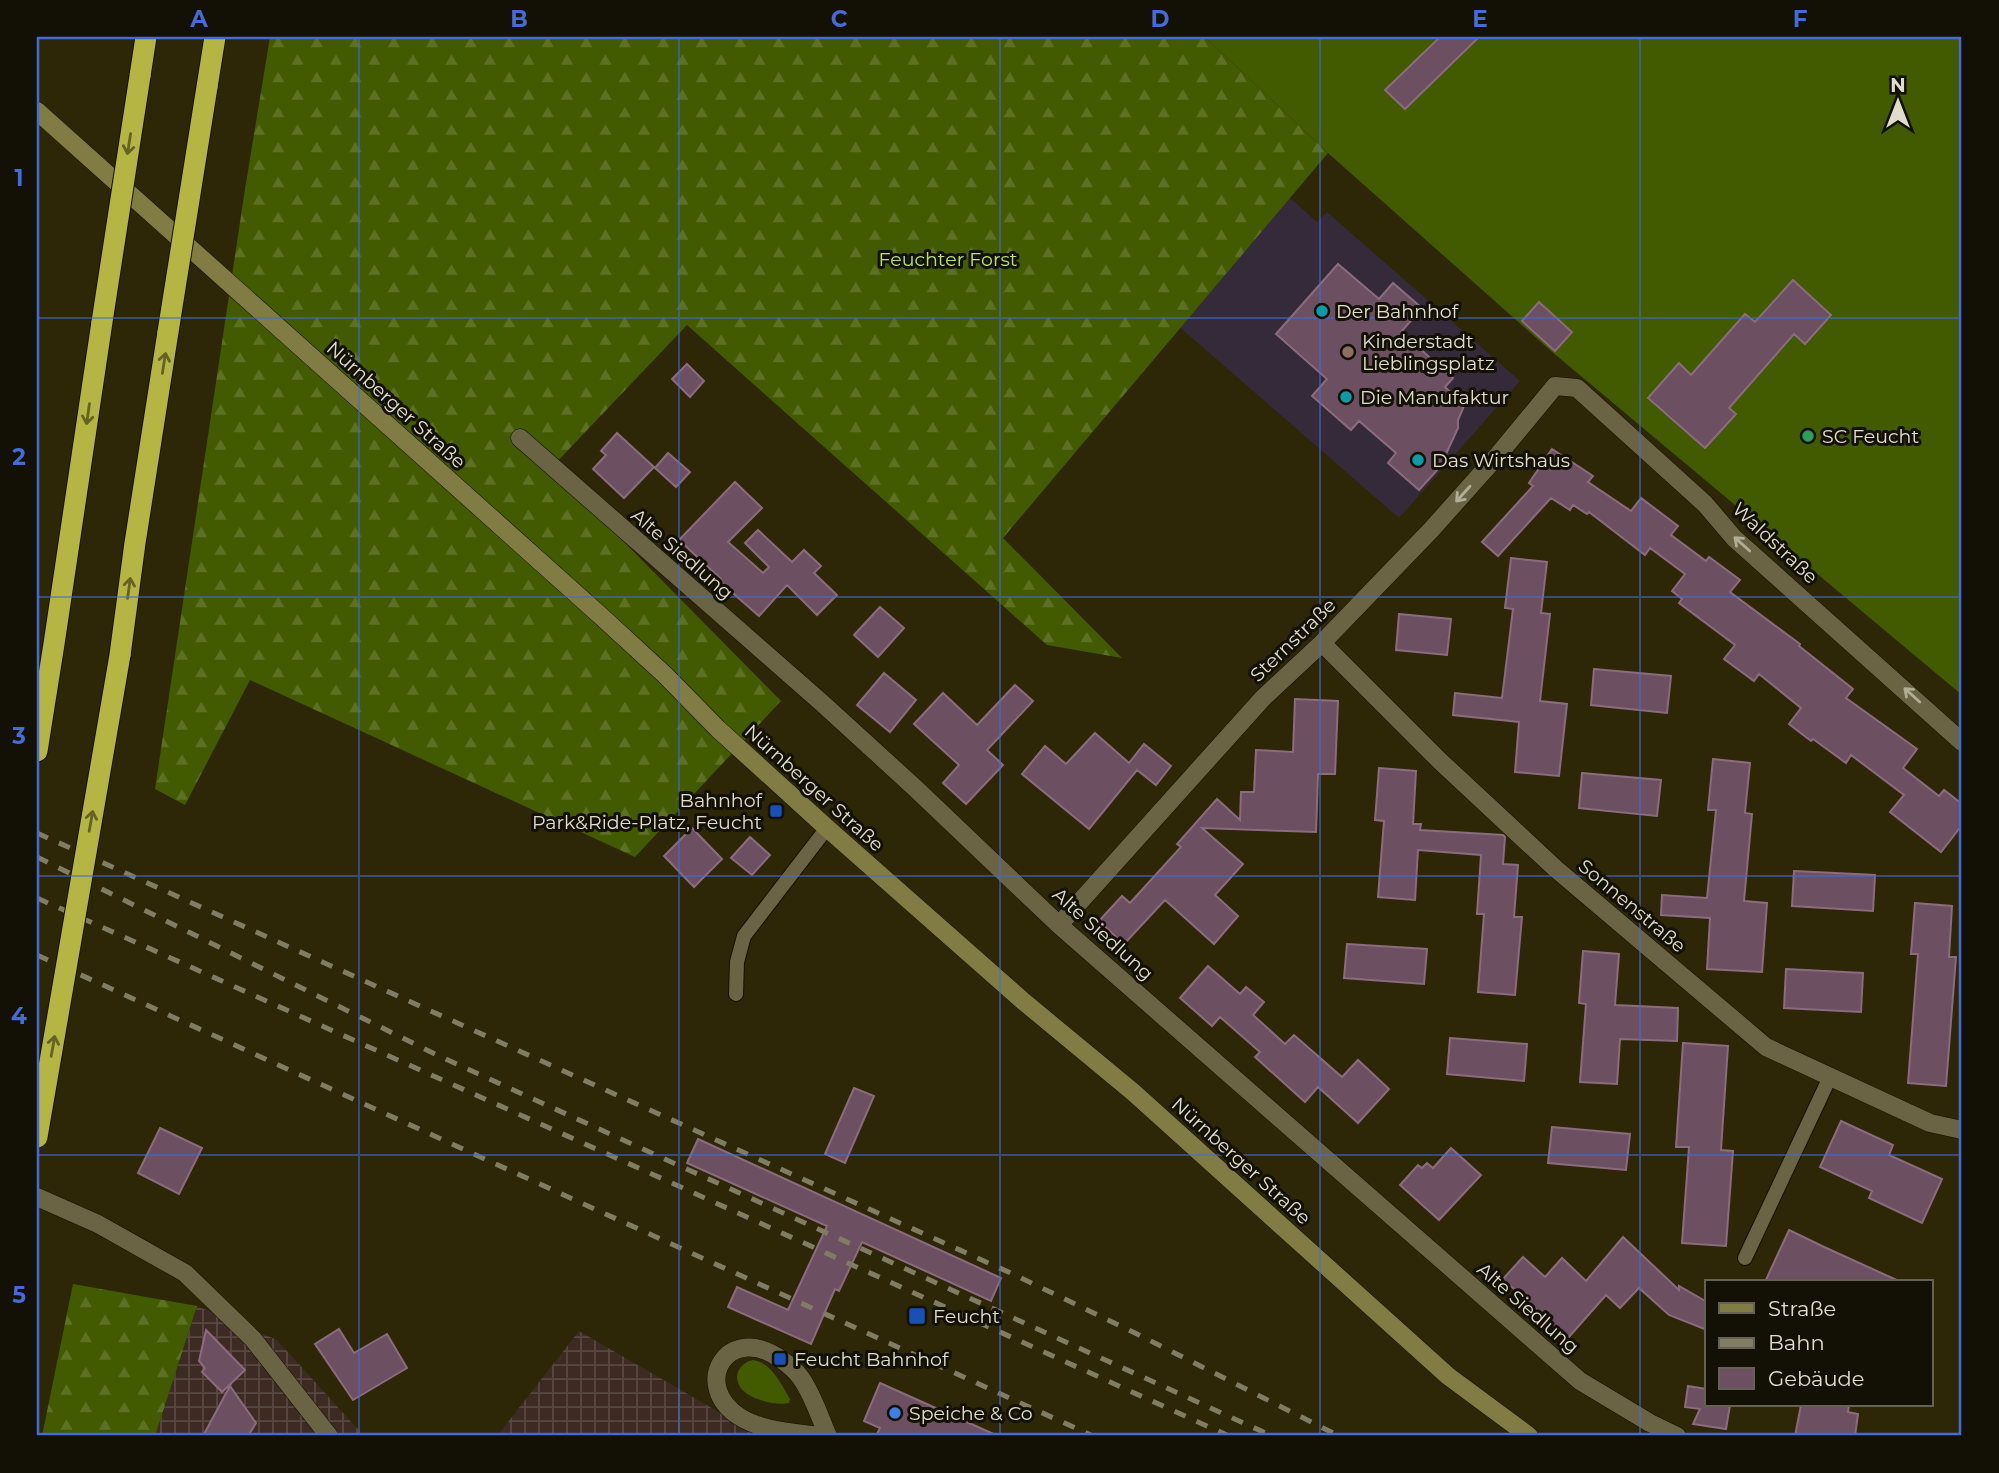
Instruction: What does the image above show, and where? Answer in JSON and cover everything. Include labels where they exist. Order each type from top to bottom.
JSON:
[{"type":"highway","points":[[37,751],[146,37]]},
{"type":"highway","points":[[37,1137],[120,655],[135,543],[215,37]]},
{"type":"main road","name":"Nürnberger Straße","points":[[37,111],[611,625],[718,729],[827,828],[1023,1002],[1133,1091],[1448,1376],[1529,1436]]},
{"type":"street","name":"Sternstraße","points":[[1059,925],[1263,698],[1322,643],[1432,530],[1555,386]]},
{"type":"street","name":"Waldstraße","points":[[1555,386],[1577,388],[1705,504],[1734,538],[1962,742]]},
{"type":"street","name":"Alte Siedlung","points":[[520,438],[822,703],[1059,925],[1580,1381],[1677,1436]]},
{"type":"street","name":"Sonnenstraße","points":[[1322,643],[1441,762],[1556,869],[1766,1047],[1930,1123],[1962,1130]]},
{"type":"street","points":[[37,1197],[98,1224],[185,1273],[253,1339],[329,1436]]},
{"type":"street","points":[[818,1436],[755,1424],[728,1408],[719,1392],[716,1377],[727,1354],[743,1347],[759,1348],[791,1367],[802,1379],[828,1436]]},
{"type":"lane","points":[[736,994],[737,962],[744,936],[827,828]]},
{"type":"lane","points":[[1745,1258],[1830,1077]]},
{"type":"shaded area","name":"Kinderstadt Lieblingsplatz","points":[[1288,196],[1317,222],[1327,212],[1520,381],[1399,518],[1176,324]]},
{"type":"shaded area","points":[[197,1306],[277,1340],[364,1436],[155,1436]]},
{"type":"shaded area","points":[[579,1331],[760,1436],[497,1436]]},
{"type":"green space","name":"Feuchter Forst","points":[[270,37],[1205,37],[1328,153],[1003,538],[1122,658],[1047,645],[687,325],[551,468],[781,701],[635,857],[250,680],[185,805],[155,789]]},
{"type":"green space","name":"SC Feucht","points":[[1205,37],[1962,37],[1962,695],[1551,351],[1328,153]]},
{"type":"green space","points":[[73,1284],[197,1306],[155,1436],[42,1436]]},
{"type":"green space","points":[[753,1360],[766,1365],[775,1375],[790,1399],[789,1403],[761,1400],[741,1389],[737,1379],[739,1369]]},
{"type":"building","points":[[1440,37],[1479,37],[1405,109],[1385,90]]},
{"type":"building","points":[[1338,264],[1379,299],[1393,283],[1422,308],[1401,332],[1453,378],[1445,387],[1464,406],[1458,420],[1458,428],[1446,454],[1449,457],[1419,490],[1388,463],[1396,453],[1359,421],[1351,430],[1312,396],[1327,379],[1276,334]]},
{"type":"building","points":[[1793,280],[1831,315],[1805,344],[1794,334],[1729,408],[1736,414],[1705,448],[1648,398],[1679,363],[1691,375],[1745,314],[1755,322]]},
{"type":"building","points":[[1539,302],[1572,332],[1555,351],[1522,321]]},
{"type":"building","points":[[687,364],[704,381],[690,397],[672,379]]},
{"type":"building","points":[[617,433],[654,467],[624,498],[593,469],[606,455],[601,451]]},
{"type":"building","points":[[1552,449],[1593,476],[1588,482],[1631,511],[1641,498],[1678,526],[1671,535],[1706,561],[1709,557],[1740,580],[1730,592],[1800,644],[1799,646],[1853,689],[1846,698],[1917,749],[1903,768],[1939,796],[1944,790],[1962,804],[1962,825],[1941,852],[1890,812],[1904,795],[1851,755],[1846,763],[1813,739],[1811,741],[1789,724],[1801,708],[1759,674],[1754,681],[1724,659],[1735,645],[1679,603],[1682,599],[1672,591],[1685,574],[1650,548],[1645,555],[1589,512],[1587,514],[1573,505],[1570,510],[1551,498],[1498,556],[1482,542],[1533,486],[1529,483]]},
{"type":"building","points":[[668,453],[690,472],[676,487],[655,468]]},
{"type":"building","points":[[735,482],[762,508],[728,542],[763,573],[769,567],[745,543],[758,530],[792,562],[804,550],[821,566],[814,573],[837,595],[817,615],[787,585],[759,616],[719,581],[721,579],[679,540]]},
{"type":"building","points":[[1511,558],[1547,562],[1541,613],[1550,614],[1540,701],[1567,704],[1559,776],[1515,772],[1519,722],[1453,715],[1455,693],[1502,698],[1513,609],[1505,608]]},
{"type":"building","points":[[880,607],[904,628],[878,657],[854,635]]},
{"type":"building","points":[[1399,614],[1451,619],[1447,655],[1396,650]]},
{"type":"building","points":[[1594,669],[1671,676],[1667,713],[1591,705]]},
{"type":"building","points":[[884,673],[916,700],[890,732],[857,705]]},
{"type":"building","points":[[1015,685],[1033,701],[987,750],[1003,765],[966,804],[943,783],[959,765],[914,724],[943,693],[977,725]]},
{"type":"building","points":[[1295,699],[1338,701],[1335,774],[1318,774],[1316,832],[1202,828],[1243,864],[1215,895],[1238,916],[1214,944],[1165,900],[1124,944],[1099,921],[1122,896],[1130,903],[1181,847],[1177,844],[1217,799],[1240,820],[1241,792],[1254,792],[1256,750],[1293,752]]},
{"type":"building","points":[[1095,733],[1129,763],[1144,744],[1171,766],[1156,785],[1137,770],[1089,829],[1022,774],[1045,746],[1066,764]]},
{"type":"building","points":[[1713,759],[1750,763],[1745,813],[1752,814],[1744,901],[1767,903],[1762,972],[1707,969],[1710,918],[1661,915],[1662,895],[1707,898],[1716,810],[1708,810]]},
{"type":"building","points":[[1379,768],[1416,771],[1413,824],[1421,824],[1420,830],[1505,837],[1503,864],[1518,865],[1514,917],[1522,917],[1515,995],[1478,992],[1484,914],[1477,914],[1481,855],[1418,850],[1415,900],[1378,897],[1384,821],[1375,820]]},
{"type":"building","points":[[1582,773],[1661,780],[1657,816],[1579,808]]},
{"type":"building","points":[[692,828],[722,859],[694,887],[664,856]]},
{"type":"building","points":[[750,837],[770,855],[752,875],[731,858]]},
{"type":"building","points":[[1794,871],[1875,875],[1873,911],[1792,906]]},
{"type":"building","points":[[1915,903],[1952,906],[1949,957],[1956,957],[1946,1086],[1908,1083],[1918,954],[1911,954]]},
{"type":"building","points":[[1347,944],[1427,949],[1424,984],[1344,978]]},
{"type":"building","points":[[1583,951],[1619,954],[1615,1005],[1678,1008],[1677,1041],[1620,1039],[1617,1084],[1580,1082],[1586,1004],[1579,1003]]},
{"type":"building","points":[[1208,966],[1240,994],[1246,987],[1264,1002],[1253,1015],[1285,1044],[1294,1035],[1342,1077],[1358,1060],[1389,1089],[1358,1123],[1318,1087],[1305,1102],[1255,1057],[1260,1052],[1220,1017],[1212,1026],[1180,998]]},
{"type":"building","points":[[1786,969],[1863,973],[1861,1012],[1784,1008]]},
{"type":"building","points":[[1450,1038],[1527,1044],[1524,1081],[1447,1074]]},
{"type":"building","points":[[1683,1043],[1728,1046],[1721,1150],[1733,1151],[1726,1246],[1682,1243],[1689,1147],[1676,1147]]},
{"type":"building","points":[[854,1088],[874,1096],[845,1163],[825,1154]]},
{"type":"building","points":[[1841,1121],[1893,1145],[1889,1155],[1942,1179],[1922,1223],[1869,1198],[1872,1191],[1820,1167]]},
{"type":"building","points":[[1552,1127],[1630,1134],[1626,1170],[1548,1163]]},
{"type":"building","points":[[160,1128],[202,1148],[179,1194],[138,1173]]},
{"type":"building","points":[[698,1139],[1001,1278],[991,1301],[862,1242],[839,1291],[835,1289],[811,1344],[728,1307],[737,1287],[788,1310],[827,1226],[687,1163]]},
{"type":"building","points":[[1451,1148],[1481,1175],[1439,1220],[1400,1185],[1418,1165],[1422,1168],[1427,1163],[1433,1168]]},
{"type":"building","points":[[1789,1230],[1897,1280],[1766,1280]]},
{"type":"building","points":[[1623,1237],[1679,1290],[1679,1286],[1705,1301],[1705,1329],[1669,1315],[1639,1288],[1620,1308],[1606,1295],[1568,1338],[1503,1279],[1523,1257],[1545,1277],[1562,1258],[1586,1281]]},
{"type":"building","points":[[339,1329],[354,1353],[387,1334],[407,1368],[353,1400],[315,1344]]},
{"type":"building","points":[[206,1330],[245,1370],[222,1392],[202,1372],[205,1368],[199,1361]]},
{"type":"building","points":[[880,1383],[998,1436],[876,1436],[880,1428],[864,1421]]},
{"type":"building","points":[[230,1386],[256,1423],[248,1436],[203,1436]]},
{"type":"building","points":[[1688,1386],[1705,1389],[1705,1406],[1730,1406],[1726,1429],[1693,1424],[1700,1409],[1685,1407]]},
{"type":"building","points":[[1801,1406],[1849,1406],[1848,1412],[1858,1414],[1855,1436],[1795,1436]]},
{"type":"railway","points":[[37,833],[1015,1275],[1339,1436]]},
{"type":"railway","points":[[37,857],[439,1056],[1272,1436]]},
{"type":"railway","points":[[37,898],[1229,1436]]},
{"type":"railway","points":[[37,955],[1093,1436]]},
{"type":"place","name":"Der Bahnhof","points":[[1322,311]]},
{"type":"place","name":"Kinderstadt Lieblingsplatz","points":[[1348,352]]},
{"type":"place","name":"Die Manufaktur","points":[[1346,397]]},
{"type":"place","name":"SC Feucht","points":[[1808,436]]},
{"type":"place","name":"Das Wirtshaus","points":[[1418,460]]},
{"type":"place","name":"Bahnhof Park&Ride-Platz, Feucht","points":[[776,811]]},
{"type":"place","name":"Feucht","points":[[917,1316]]},
{"type":"place","name":"Feucht Bahnhof","points":[[780,1359]]},
{"type":"place","name":"Speiche & Co","points":[[895,1413]]}]
